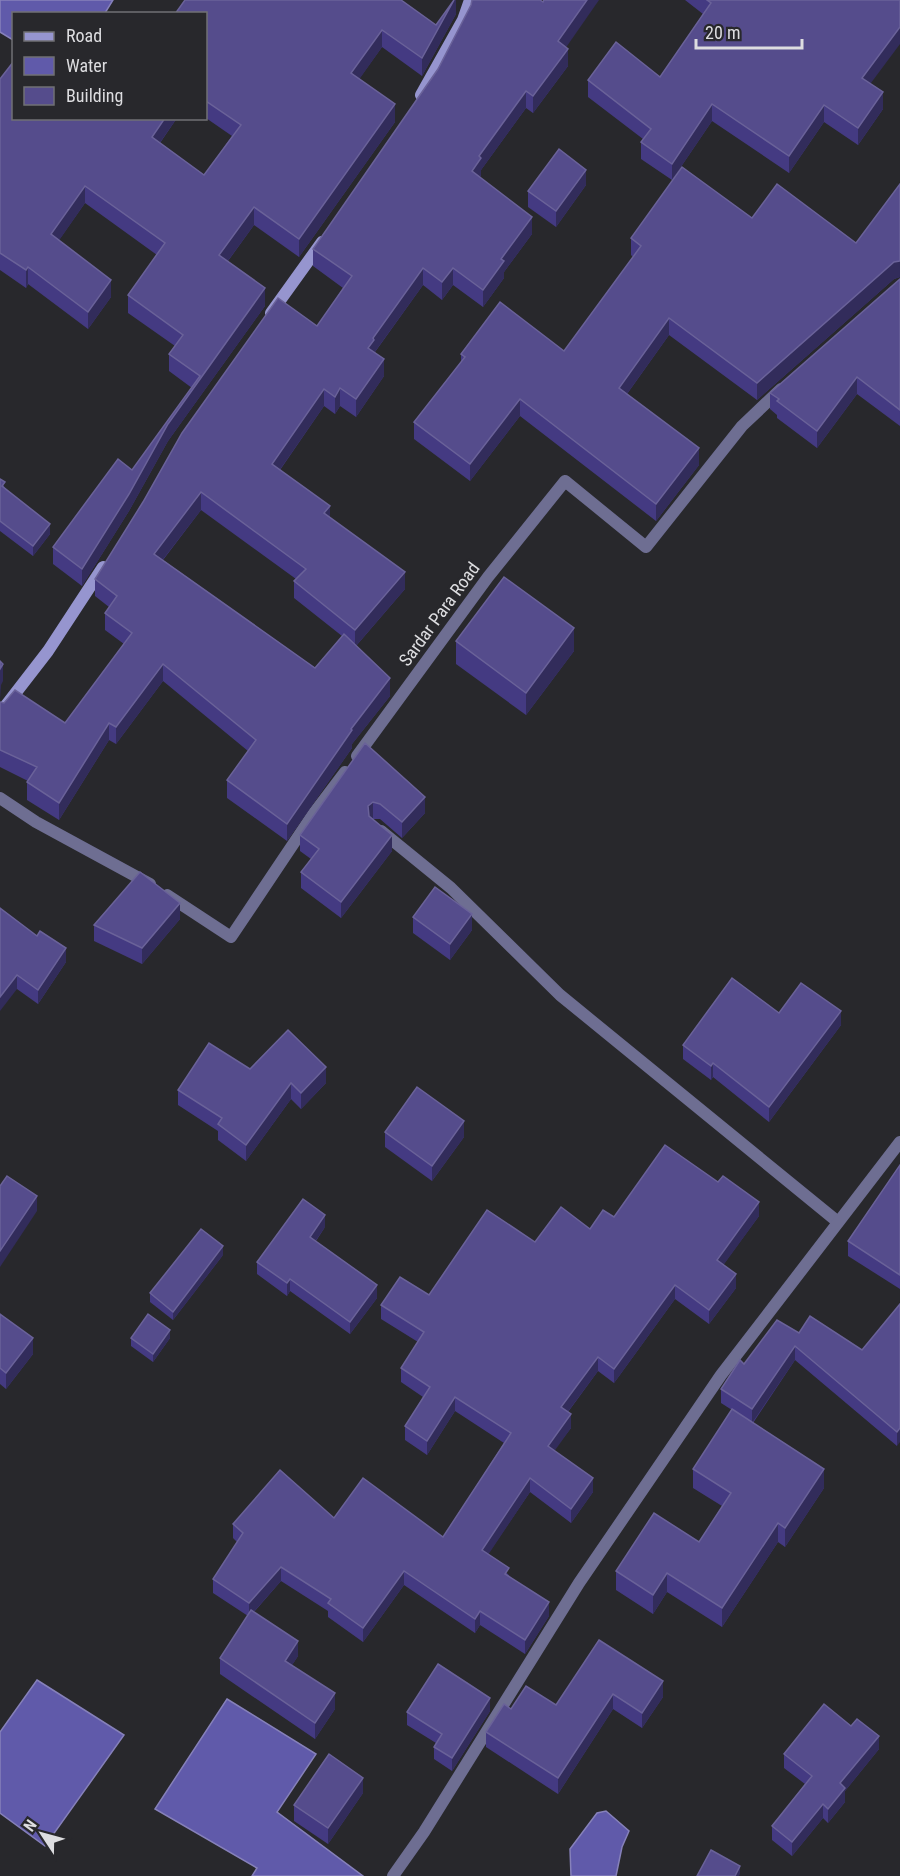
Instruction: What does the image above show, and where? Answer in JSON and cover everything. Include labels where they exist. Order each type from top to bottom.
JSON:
[{"type":"street","points":[[413,109],[463,20],[470,0]]},
{"type":"street","points":[[263,324],[330,231]]},
{"type":"street","name":"Sardar Para Road","points":[[0,798],[36,822],[133,873],[231,937],[314,813],[488,577],[565,481],[646,548],[742,426],[791,381]]},
{"type":"street","points":[[0,713],[48,651],[111,555]]},
{"type":"street","points":[[375,826],[451,888],[560,995],[838,1222]]},
{"type":"street","points":[[393,1876],[424,1832],[579,1582],[721,1375],[900,1142]]},
{"type":"water","points":[[0,0],[113,0],[106,12],[12,12],[12,39],[0,32]]},
{"type":"water","points":[[37,1680],[124,1735],[45,1846],[0,1813],[0,1732]]},
{"type":"water","points":[[227,1699],[316,1754],[277,1812],[363,1876],[252,1876],[257,1868],[155,1809]]},
{"type":"water","points":[[606,1811],[629,1831],[622,1847],[616,1876],[571,1876],[570,1849],[597,1813]]},
{"type":"building","points":[[185,0],[401,0],[436,25],[454,0],[422,58],[382,30],[351,73],[395,104],[299,239],[254,207],[219,255],[265,288],[168,424],[129,494],[82,569],[53,547],[118,459],[132,470],[200,376],[169,354],[183,335],[128,295],[165,243],[85,186],[51,234],[111,280],[88,312],[28,267],[26,270],[0,253],[0,79],[12,64],[12,120],[164,120],[152,137],[204,175],[241,125],[207,102],[207,12],[176,12]]},
{"type":"building","points":[[472,0],[540,0],[543,2],[544,0],[587,0],[558,41],[568,49],[533,96],[526,91],[479,156],[481,158],[472,171],[532,217],[501,259],[504,261],[483,290],[453,268],[442,282],[423,268],[373,338],[368,348],[384,359],[356,399],[340,388],[335,397],[324,389],[272,464],[330,506],[324,513],[405,572],[355,630],[294,581],[306,569],[201,492],[154,554],[315,668],[344,634],[390,678],[351,729],[287,824],[227,780],[256,740],[163,664],[116,727],[109,723],[59,803],[27,782],[37,767],[0,750],[0,702],[4,703],[15,690],[65,723],[132,633],[105,613],[117,596],[95,579],[143,502],[182,433],[278,298],[317,326],[352,276],[313,249],[438,69]]},
{"type":"building","points":[[707,0],[900,0],[900,27],[862,78],[883,92],[858,128],[824,105],[789,156],[712,104],[672,164],[641,142],[651,129],[588,80],[616,42],[660,77],[711,3]]},
{"type":"building","points":[[559,149],[586,170],[556,211],[528,191]]},
{"type":"building","points":[[682,167],[752,218],[777,184],[856,243],[900,184],[900,261],[894,262],[757,383],[669,318],[619,388],[699,448],[656,504],[520,399],[470,464],[414,422],[465,357],[461,354],[500,302],[564,351],[641,246],[631,238]]},
{"type":"building","points":[[900,279],[900,410],[857,377],[817,431],[777,401],[779,399],[770,393]]},
{"type":"building","points":[[0,479],[5,482],[2,486],[50,524],[33,546],[0,521]]},
{"type":"building","points":[[504,577],[574,628],[526,693],[456,641]]},
{"type":"building","points":[[365,743],[425,797],[402,822],[380,804],[373,802],[368,806],[369,816],[392,835],[341,902],[301,872],[319,849],[300,835]]},
{"type":"building","points":[[140,872],[180,903],[142,948],[94,925]]},
{"type":"building","points":[[435,887],[472,914],[450,944],[413,917]]},
{"type":"building","points":[[0,908],[37,936],[40,931],[66,948],[38,990],[17,975],[0,997]]},
{"type":"building","points":[[732,978],[779,1013],[801,983],[841,1011],[769,1107],[713,1063],[711,1066],[683,1045]]},
{"type":"building","points":[[288,1030],[326,1067],[301,1093],[291,1083],[246,1145],[218,1124],[222,1118],[178,1090],[209,1043],[250,1069]]},
{"type":"building","points":[[417,1087],[464,1121],[432,1166],[385,1132]]},
{"type":"building","points":[[665,1145],[718,1182],[723,1176],[759,1202],[717,1260],[736,1274],[709,1310],[675,1285],[614,1369],[598,1357],[561,1407],[571,1414],[548,1446],[593,1478],[571,1509],[530,1478],[482,1550],[509,1568],[505,1574],[549,1602],[525,1640],[480,1611],[475,1619],[404,1571],[363,1628],[328,1603],[331,1599],[281,1567],[249,1603],[213,1579],[243,1533],[233,1524],[280,1470],[334,1518],[363,1478],[443,1537],[511,1433],[455,1397],[427,1441],[405,1426],[430,1387],[401,1368],[424,1332],[381,1305],[400,1277],[429,1295],[487,1210],[535,1242],[561,1207],[590,1229],[603,1210],[614,1217]]},
{"type":"building","points":[[900,1165],[900,1275],[848,1241]]},
{"type":"building","points":[[7,1176],[37,1196],[0,1251],[0,1186]]},
{"type":"building","points":[[303,1199],[325,1215],[310,1237],[377,1285],[350,1322],[290,1279],[287,1283],[257,1262]]},
{"type":"building","points":[[201,1229],[223,1246],[173,1312],[150,1293]]},
{"type":"building","points":[[900,1304],[900,1428],[897,1432],[795,1346],[752,1409],[721,1389],[740,1360],[744,1364],[777,1320],[799,1333],[810,1316],[862,1350]]},
{"type":"building","points":[[0,1314],[33,1338],[6,1373],[0,1368]]},
{"type":"building","points":[[148,1314],[170,1330],[153,1354],[131,1338]]},
{"type":"building","points":[[732,1409],[824,1469],[785,1528],[778,1523],[722,1608],[667,1573],[653,1595],[616,1571],[654,1513],[699,1542],[731,1493],[693,1469]]},
{"type":"building","points":[[251,1610],[298,1641],[285,1661],[335,1693],[315,1723],[220,1658]]},
{"type":"building","points":[[599,1640],[663,1681],[642,1713],[613,1694],[558,1778],[486,1732],[504,1704],[511,1709],[526,1686],[556,1705]]},
{"type":"building","points":[[438,1664],[490,1698],[452,1758],[434,1747],[442,1734],[407,1712]]},
{"type":"building","points":[[824,1704],[851,1726],[857,1719],[879,1736],[840,1783],[845,1788],[828,1809],[823,1804],[792,1842],[772,1826],[812,1776],[784,1754]]},
{"type":"building","points":[[329,1754],[363,1778],[328,1828],[294,1805]]},
{"type":"building","points":[[711,1850],[740,1866],[735,1876],[697,1876]]}]
